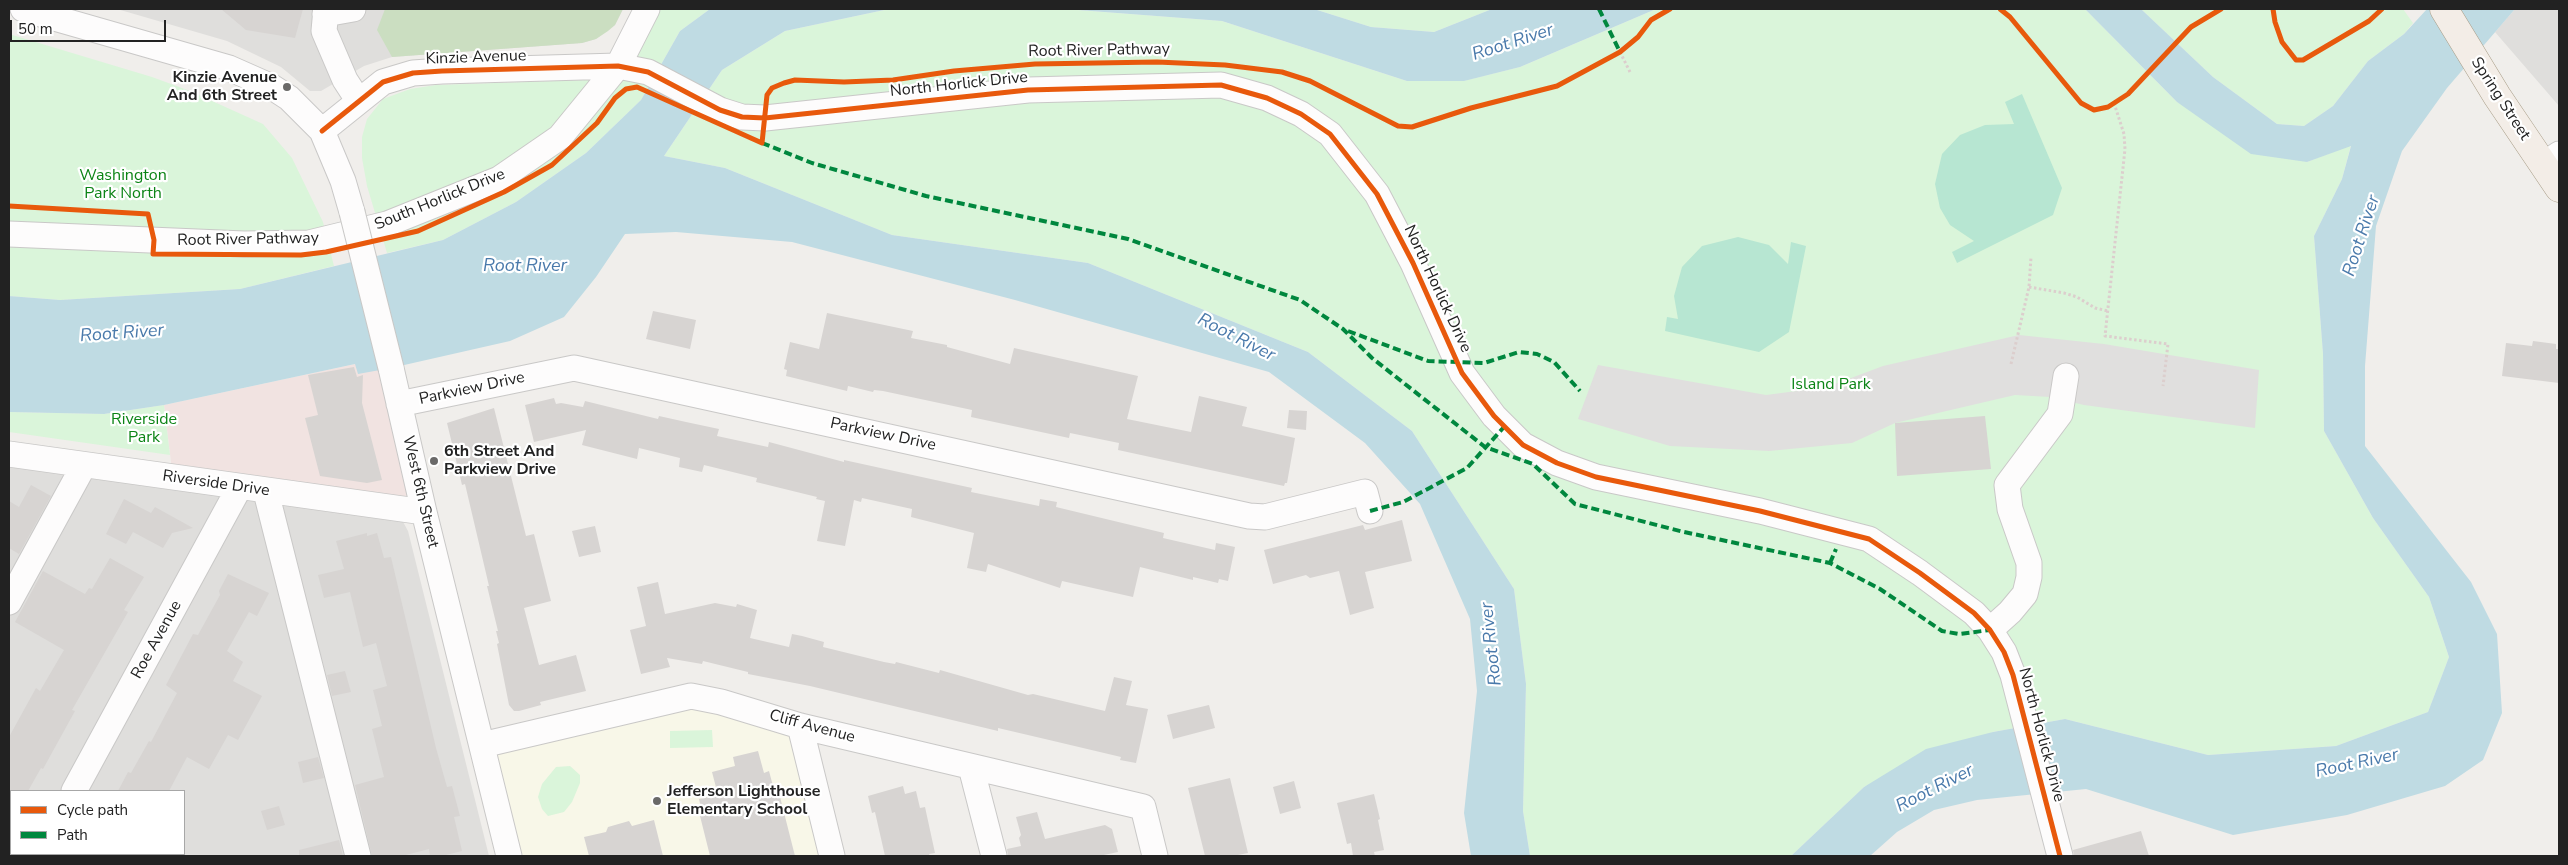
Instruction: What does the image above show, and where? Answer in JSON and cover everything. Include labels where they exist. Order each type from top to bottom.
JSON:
[{"type":"main road","name":"Spring Street","points":[[2444,9],[2497,96],[2551,159],[2559,188]]},
{"type":"street","points":[[23,9],[229,68],[272,87],[289,98],[322,131]]},
{"type":"street","points":[[353,9],[325,11],[324,31],[345,80],[358,100]]},
{"type":"street","name":"South Horlick Drive","points":[[9,234],[244,244],[309,243],[387,224],[500,178],[560,137],[618,66],[647,9]]},
{"type":"street","name":"Kinzie Avenue","points":[[322,131],[358,100],[383,82],[413,73],[618,66]]},
{"type":"street","name":"North Horlick Drive","points":[[618,66],[648,72],[720,110],[742,118],[779,118],[1028,90],[1221,85],[1267,98],[1302,114],[1330,134],[1373,187],[1413,262],[1462,372],[1494,416],[1523,445],[1557,463],[1596,477],[1760,511],[1869,539],[1960,601],[1990,630],[2008,661],[2018,692],[2060,856]]},
{"type":"street","name":"West 6th Street","points":[[322,131],[344,181],[352,212],[509,856]]},
{"type":"street","name":"Parkview Drive","points":[[399,404],[574,368],[1249,516],[1265,517],[1367,501]]},
{"type":"street","points":[[1990,630],[2010,612],[2025,594],[2029,577],[2029,563],[2010,508],[2007,485],[2060,414],[2066,376]]},
{"type":"street","name":"Riverside Drive","points":[[9,454],[266,492],[424,512]]},
{"type":"street","points":[[9,602],[84,465]]},
{"type":"street","name":"Roe Avenue","points":[[75,790],[239,488]]},
{"type":"street","points":[[266,492],[358,856]]},
{"type":"street","name":"Cliff Avenue","points":[[482,745],[691,696],[721,702],[800,726],[1143,807],[1155,856]]},
{"type":"street","points":[[800,726],[832,856]]},
{"type":"street","points":[[972,767],[994,856]]},
{"type":"path","points":[[1612,56],[1626,47]]},
{"type":"path","points":[[1620,52],[1630,72]]},
{"type":"path","points":[[2108,107],[2123,98]]},
{"type":"path","points":[[2114,103],[2124,134],[2125,149],[2106,336],[2168,344],[2163,386]]},
{"type":"path","points":[[2011,364],[2029,287],[2031,256]]},
{"type":"path","points":[[2029,287],[2064,292],[2077,297],[2095,308],[2108,311]]},
{"type":"shaded area","points":[[117,9],[623,9],[615,25],[596,39],[582,43],[392,57],[364,66],[321,91],[310,91],[281,67],[227,41]]},
{"type":"shaded area","points":[[2515,9],[2559,9],[2559,106],[2495,32]]},
{"type":"shaded area","points":[[2019,335],[2104,344],[2259,370],[2255,428],[2084,405],[2050,397],[2015,395],[1895,423],[1852,443],[1769,451],[1670,446],[1578,419],[1598,365],[1766,395],[1827,387],[1883,366]]},
{"type":"shaded area","points":[[355,364],[391,368],[424,512],[173,478],[164,405]]},
{"type":"shaded area","points":[[9,463],[402,520],[408,531],[489,856],[9,856]]},
{"type":"shaded area","name":"Jefferson Lighthouse Elementary School","points":[[691,696],[800,726],[832,856],[509,856],[482,745]]},
{"type":"green space","points":[[385,9],[623,9],[615,25],[608,31],[596,39],[582,43],[392,57],[377,30]]},
{"type":"green space","points":[[660,9],[710,9],[680,31],[641,100],[586,153],[516,202],[443,240],[387,253],[367,186],[362,158],[362,137],[367,119],[383,99],[410,89],[436,85],[615,79]]},
{"type":"green space","name":"Island Park","points":[[889,9],[1065,9],[1222,21],[1407,81],[1463,81],[1520,67],[1656,9],[2085,9],[2177,102],[2307,162],[2351,145],[2342,179],[2314,236],[2323,354],[2324,431],[2373,518],[2429,597],[2449,657],[2428,712],[2336,746],[2208,755],[2065,719],[1993,732],[1864,787],[1791,856],[1530,856],[1523,811],[1526,684],[1514,589],[1412,431],[1308,352],[1088,263],[892,235],[725,168],[664,156],[722,70],[785,31]]},
{"type":"green space","points":[[1314,9],[1492,9],[1434,32],[1371,27]]},
{"type":"green space","points":[[2141,9],[2403,9],[2413,23],[2404,34],[2368,61],[2333,106],[2304,126],[2277,124],[2213,77]]},
{"type":"green space","name":"Washington Park North","points":[[9,34],[152,77],[190,91],[263,124],[292,158],[323,222],[334,266],[240,289],[60,300],[9,296]]},
{"type":"green space","points":[[2022,94],[2062,188],[2053,215],[1957,263],[1952,252],[1974,241],[1950,225],[1940,208],[1935,184],[1942,154],[1960,135],[1985,125],[2014,124],[2005,102]]},
{"type":"green space","points":[[1738,237],[1769,245],[1788,264],[1791,242],[1806,246],[1789,332],[1759,352],[1665,331],[1667,317],[1678,319],[1674,296],[1682,267],[1702,246]]},
{"type":"green space","name":"Riverside Park","points":[[164,405],[170,455],[9,432],[9,412],[104,414]]},
{"type":"green space","points":[[712,730],[713,747],[670,748],[670,731]]},
{"type":"green space","points":[[570,766],[580,775],[580,783],[572,802],[564,812],[548,816],[542,809],[538,797],[542,784],[556,767]]},
{"type":"water","name":"Root River","points":[[710,9],[889,9],[785,31],[722,70],[664,156],[725,168],[892,235],[1088,263],[1308,352],[1412,431],[1514,589],[1526,684],[1523,811],[1530,856],[1471,856],[1464,813],[1477,691],[1470,619],[1420,504],[1365,443],[1269,372],[1015,300],[792,242],[676,232],[625,234],[596,277],[564,317],[510,341],[358,374],[355,364],[164,405],[104,414],[9,412],[9,296],[60,300],[240,289],[443,240],[516,202],[586,153],[641,100],[680,31]]},
{"type":"water","name":"Root River","points":[[1065,9],[1314,9],[1371,27],[1434,32],[1492,9],[1656,9],[1520,67],[1464,81],[1407,81],[1222,21]]},
{"type":"water","name":"Root River","points":[[2085,9],[2141,9],[2213,77],[2277,124],[2304,126],[2333,106],[2368,61],[2404,34],[2427,9],[2515,9],[2447,88],[2402,151],[2376,226],[2365,366],[2365,446],[2471,582],[2497,634],[2502,713],[2483,760],[2445,786],[2347,815],[2233,835],[2086,789],[1977,800],[1934,810],[1897,832],[1870,856],[1791,856],[1864,787],[1926,749],[1993,732],[2065,719],[2208,755],[2336,746],[2428,712],[2449,657],[2429,597],[2373,518],[2324,431],[2323,354],[2314,236],[2342,179],[2351,146],[2307,162],[2251,154],[2177,102]]},
{"type":"building","points":[[221,9],[303,9],[295,38],[246,30]]},
{"type":"building","points":[[653,311],[696,320],[690,349],[646,339]]},
{"type":"building","points":[[827,313],[913,331],[911,338],[947,345],[947,347],[1010,364],[1014,348],[1138,376],[1127,419],[1191,432],[1199,396],[1247,407],[1242,426],[1295,438],[1287,483],[1284,486],[1118,450],[1119,443],[1070,433],[1069,438],[971,417],[972,410],[883,391],[874,390],[873,392],[848,386],[847,391],[786,376],[787,370],[784,369],[790,342],[819,349]]},
{"type":"building","points":[[2533,341],[2556,344],[2556,349],[2559,349],[2559,383],[2502,376],[2506,343],[2532,346]]},
{"type":"building","points":[[354,367],[357,377],[363,375],[362,403],[382,480],[367,483],[320,476],[305,418],[318,415],[308,375]]},
{"type":"building","points":[[554,398],[556,404],[561,403],[583,407],[585,401],[658,419],[659,416],[719,429],[717,436],[768,447],[769,442],[844,462],[844,460],[972,488],[971,492],[1039,506],[1040,499],[1057,502],[1056,507],[1164,533],[1163,538],[1215,550],[1216,543],[1235,547],[1228,581],[1219,579],[1218,583],[1193,577],[1193,580],[1140,567],[1133,597],[1062,581],[1060,588],[988,564],[986,572],[967,568],[974,533],[911,517],[912,509],[862,498],[861,502],[854,500],[845,546],[817,541],[825,501],[816,499],[817,497],[756,482],[757,478],[704,465],[702,472],[679,467],[680,458],[639,448],[637,459],[582,445],[586,430],[534,442],[525,405]]},
{"type":"building","points":[[494,408],[526,536],[534,534],[551,601],[524,608],[539,665],[576,655],[586,691],[540,702],[541,705],[519,711],[514,711],[509,705],[497,644],[499,643],[496,631],[498,631],[487,586],[489,586],[465,484],[462,485],[447,423]]},
{"type":"building","points":[[1289,410],[1307,411],[1306,430],[1287,428]]},
{"type":"building","points":[[1985,416],[1991,469],[1897,476],[1895,423]]},
{"type":"building","points":[[31,485],[51,496],[19,554],[9,548],[9,501],[19,507]]},
{"type":"building","points":[[124,499],[151,513],[155,507],[193,528],[172,533],[163,548],[133,532],[126,544],[106,534]]},
{"type":"building","points":[[1402,520],[1412,561],[1365,572],[1374,608],[1350,615],[1339,571],[1310,578],[1306,575],[1273,584],[1264,550],[1363,525],[1365,530]]},
{"type":"building","points":[[595,526],[601,552],[579,557],[572,531]]},
{"type":"building","points":[[367,533],[367,536],[377,533],[384,558],[391,557],[436,748],[447,787],[452,786],[460,816],[454,817],[462,851],[442,856],[430,856],[429,849],[402,856],[372,856],[355,785],[384,777],[372,729],[382,726],[373,690],[387,686],[376,643],[363,647],[350,592],[324,598],[318,575],[344,569],[336,541]]},
{"type":"building","points":[[110,558],[144,577],[124,610],[128,612],[72,710],[75,711],[43,769],[41,768],[29,790],[9,791],[9,737],[36,688],[40,691],[64,650],[15,622],[43,571],[85,594],[89,588],[92,589]]},
{"type":"building","points":[[228,574],[269,593],[257,616],[249,612],[227,651],[243,662],[233,681],[262,696],[238,740],[228,735],[209,769],[187,757],[170,790],[119,790],[128,772],[131,773],[149,741],[151,742],[177,693],[166,685],[193,634],[198,635],[220,595],[219,591]]},
{"type":"building","points":[[658,582],[665,614],[715,603],[736,607],[737,604],[757,610],[750,638],[789,647],[792,634],[802,636],[824,642],[823,647],[939,673],[940,670],[1028,695],[1033,694],[1105,711],[1114,677],[1132,681],[1126,705],[1148,709],[1136,763],[1120,760],[1121,757],[1045,739],[998,728],[998,731],[810,686],[748,674],[748,672],[703,661],[702,664],[667,658],[670,667],[641,674],[630,630],[646,626],[637,587]]},
{"type":"building","points":[[345,671],[351,692],[332,696],[327,675]]},
{"type":"building","points":[[1209,705],[1215,728],[1173,739],[1167,715]]},
{"type":"building","points":[[758,751],[764,773],[769,771],[773,786],[777,785],[795,856],[710,856],[698,808],[701,808],[699,799],[718,795],[712,772],[735,766],[733,757]]},
{"type":"building","points":[[318,757],[324,778],[303,783],[298,762]]},
{"type":"building","points":[[1230,778],[1248,853],[1233,856],[1205,856],[1188,788]]},
{"type":"building","points":[[1294,781],[1301,808],[1280,814],[1273,787]]},
{"type":"building","points":[[903,786],[905,794],[916,791],[920,808],[925,807],[935,853],[929,854],[930,856],[885,856],[875,812],[872,813],[868,796]]},
{"type":"building","points":[[1374,794],[1380,819],[1378,820],[1384,850],[1374,852],[1375,856],[1353,856],[1351,843],[1347,844],[1337,803]]},
{"type":"building","points":[[279,806],[285,825],[267,830],[261,811]]},
{"type":"building","points":[[1037,812],[1045,839],[1105,825],[1112,829],[1118,852],[1099,856],[1008,856],[1007,849],[1021,846],[1019,838],[1021,835],[1016,817]]},
{"type":"building","points":[[654,820],[663,856],[589,856],[584,837],[606,832],[608,827],[629,821],[632,826]]},
{"type":"building","points":[[2141,831],[2149,856],[2074,856],[2073,850]]},
{"type":"building","points":[[339,840],[343,856],[299,856],[299,850]]},
{"type":"marked path","points":[[1599,9],[1620,52]]},
{"type":"marked path","points":[[762,143],[812,163],[926,196],[1128,239],[1300,300],[1343,329],[1372,358],[1485,447],[1533,464],[1575,504],[1684,532],[1830,563],[1880,589],[1942,631],[1959,634],[1990,630]]},
{"type":"marked path","points":[[1348,331],[1428,361],[1484,363],[1519,352],[1537,354],[1554,362],[1580,391]]},
{"type":"marked path","points":[[1370,511],[1403,502],[1467,468],[1504,427]]},
{"type":"marked path","points":[[1830,563],[1836,549]]},
{"type":"cycle path","name":"Root River Pathway","points":[[9,206],[148,214],[154,240],[153,254],[301,255],[326,252],[418,231],[504,192],[552,165],[597,123],[615,98],[626,89],[637,87],[762,143],[767,95],[772,88],[784,83],[795,80],[844,82],[893,80],[954,71],[1035,64],[1157,62],[1225,65],[1282,72],[1310,81],[1398,126],[1412,127],[1471,108],[1557,86],[1620,52],[1638,37],[1651,20],[1670,9]]},
{"type":"cycle path","points":[[2000,9],[2010,17],[2081,103],[2094,110],[2108,107],[2128,94],[2191,27],[2221,9]]},
{"type":"cycle path","points":[[2273,9],[2282,42],[2296,60],[2303,60],[2369,21],[2382,9]]},
{"type":"cycle path","points":[[322,131],[383,82],[413,73],[442,71],[618,66],[648,72],[720,110],[742,117],[765,118],[1028,90],[1221,85],[1267,98],[1301,114],[1330,134],[1377,194],[1413,263],[1462,373],[1494,416],[1523,445],[1557,463],[1596,477],[1760,511],[1869,539],[1920,573],[1974,613],[1990,630],[2004,652],[2013,675],[2060,856]]},
{"type":"place","name":"Kinzie Avenue And 6th Street","points":[[287,87]]},
{"type":"place","name":"6th Street And Parkview Drive","points":[[434,461]]},
{"type":"place","name":"Jefferson Lighthouse Elementary School","points":[[657,801]]}]
